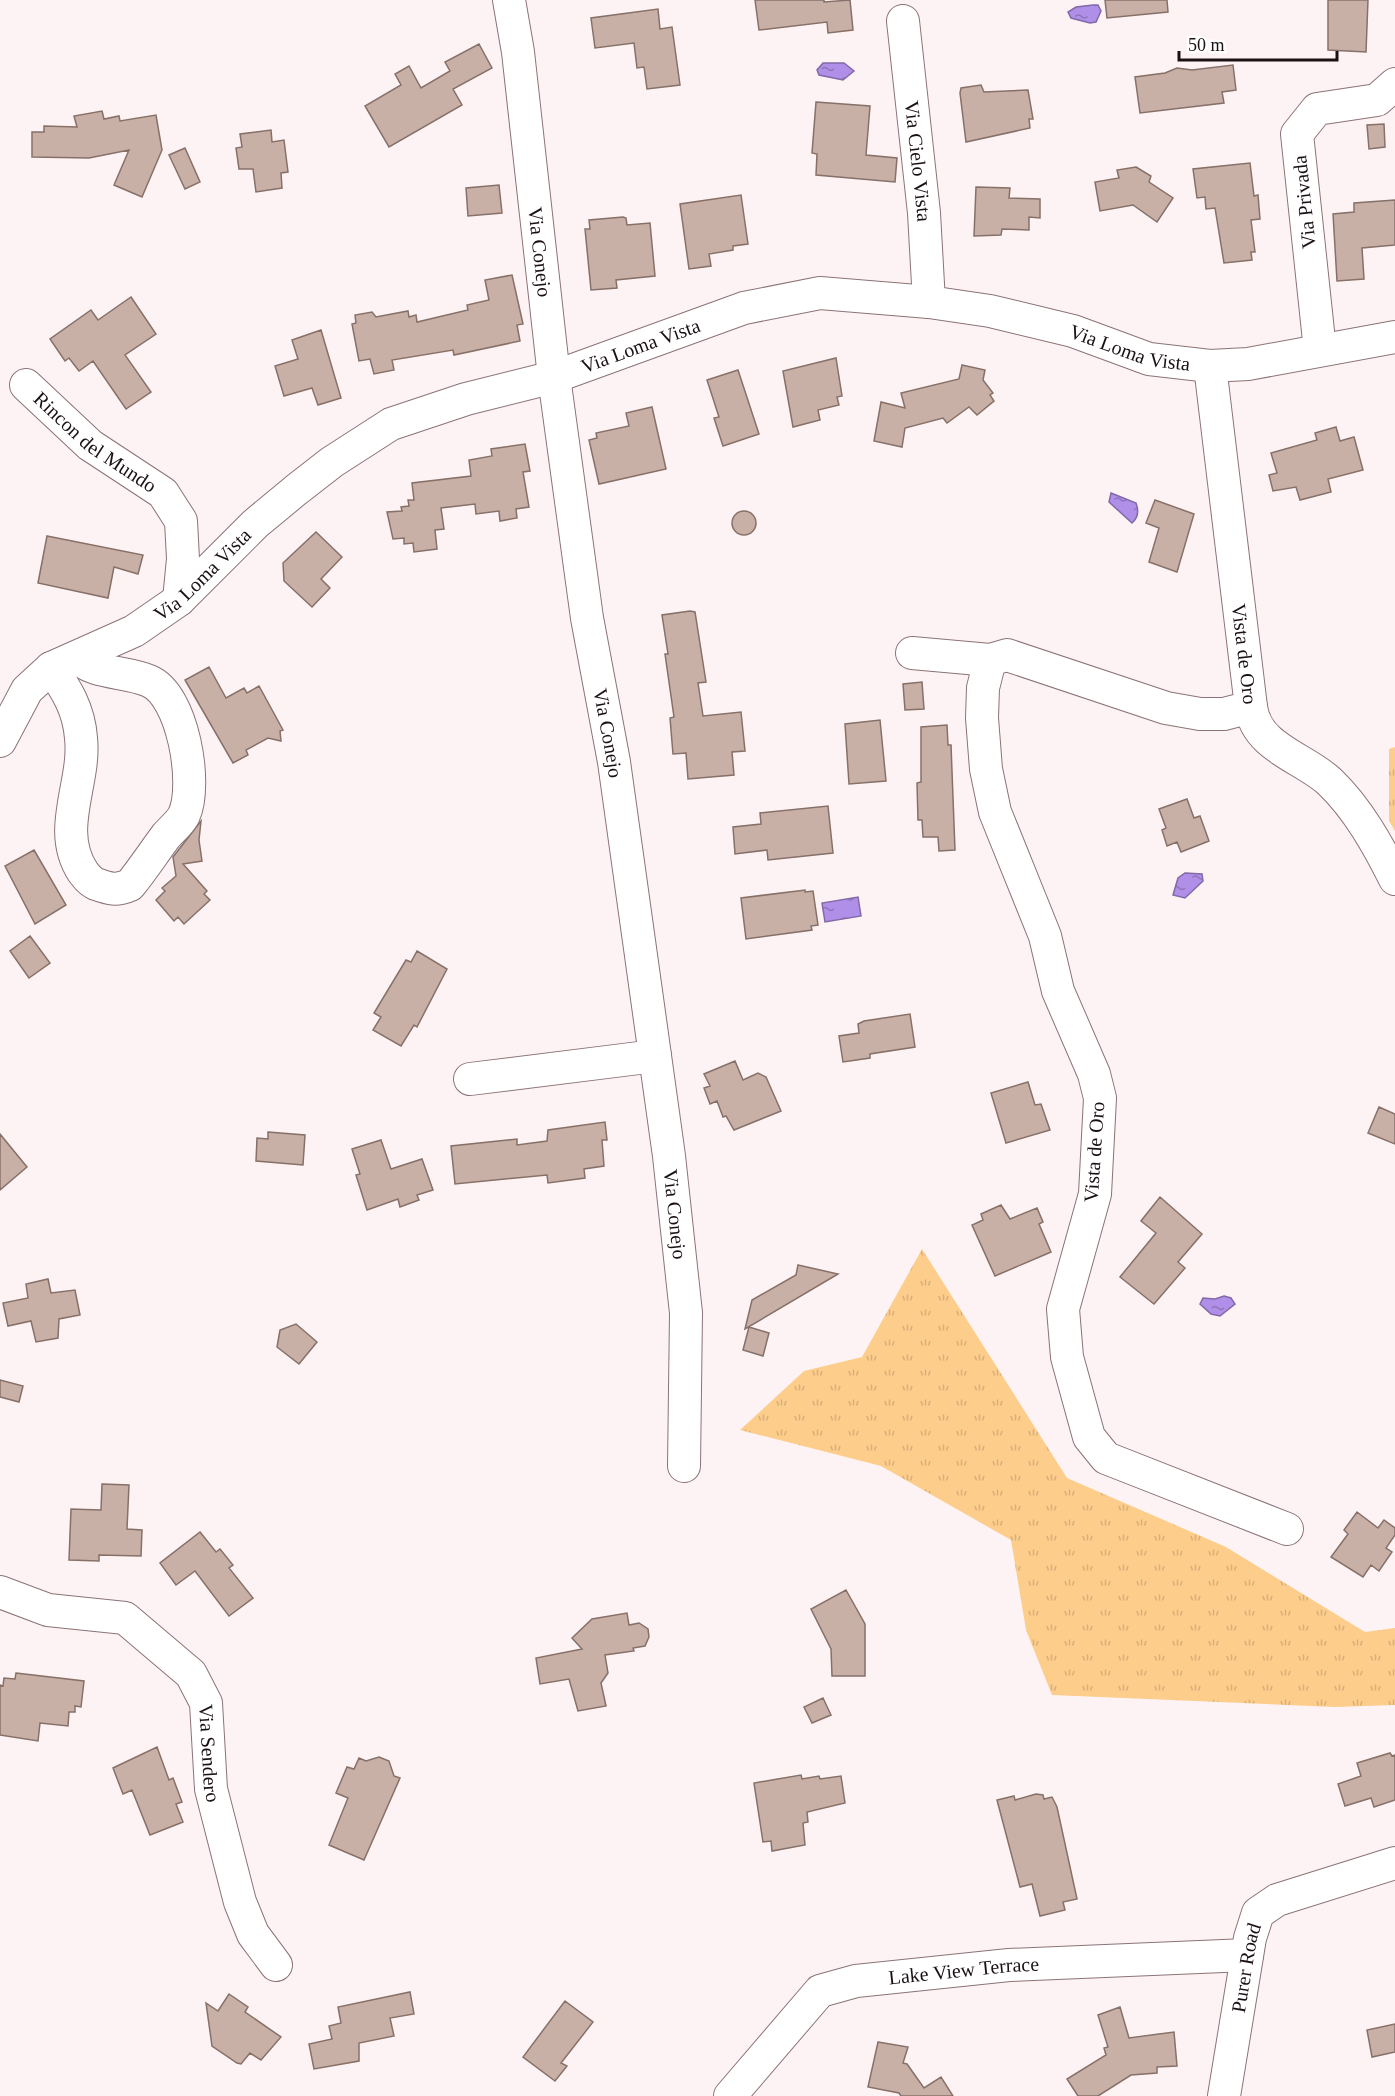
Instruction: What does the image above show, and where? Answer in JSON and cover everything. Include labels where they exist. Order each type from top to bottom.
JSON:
[{"type":"street","name":"Via Conejo","points":[[510,0],[518,52],[554,377],[587,618],[614,762],[655,1056],[686,1313],[684,1466]]},
{"type":"street","name":"Via Cielo Vista","points":[[903,21],[924,213],[929,302]]},
{"type":"street","name":"Via Privada","points":[[1320,350],[1297,134],[1317,109],[1377,100],[1395,84]]},
{"type":"street","name":"Via Loma Vista","points":[[0,741],[27,690],[64,662],[134,631],[179,600],[255,524],[332,462],[391,424],[466,399],[554,377],[744,308],[820,293],[929,302],[990,311],[1073,331],[1149,359],[1210,366],[1248,364],[1395,337]]},
{"type":"street","name":"Vista de Oro","points":[[912,653],[990,660],[1007,655],[1166,708],[1200,714],[1224,714],[1251,707],[1210,366]]},
{"type":"street","name":"Rincon del Mundo","points":[[26,385],[90,445],[163,493],[181,521],[183,559],[179,600]]},
{"type":"street","name":"Vista de Oro","points":[[990,660],[983,688],[982,718],[986,769],[996,812],[1045,936],[1058,991],[1094,1074],[1100,1098],[1095,1194],[1063,1309],[1067,1357],[1089,1437],[1106,1458],[1287,1528]]},
{"type":"street","points":[[64,662],[111,670],[152,681],[173,706],[186,742],[189,783],[184,815],[130,885],[114,890],[90,882],[78,864],[71,844],[71,820],[82,760],[82,742],[80,724],[69,693],[64,662]]},
{"type":"street","points":[[1251,707],[1252,713],[1269,741],[1329,780],[1355,809],[1395,879]]},
{"type":"street","points":[[470,1079],[655,1056]]},
{"type":"street","name":"Via Sendero","points":[[0,1592],[48,1610],[125,1618],[191,1674],[206,1703],[211,1789],[240,1902],[253,1934],[276,1965]]},
{"type":"street","name":"Purer Road","points":[[1224,2096],[1247,1955],[1258,1913],[1277,1900],[1395,1863]]},
{"type":"street","name":"Lake View Terrace","points":[[730,2096],[820,1992],[856,1981],[1009,1965],[1247,1955]]},
{"type":"green space","points":[[1395,747],[1395,831],[1389,821],[1389,749]]},
{"type":"green space","points":[[922,1249],[1067,1478],[1226,1547],[1365,1632],[1395,1628],[1395,1705],[1335,1707],[1052,1695],[1026,1630],[1011,1540],[881,1466],[740,1430],[804,1371],[862,1357]]},
{"type":"water","points":[[1098,5],[1101,11],[1096,22],[1090,23],[1071,18],[1068,12],[1076,7]]},
{"type":"water","points":[[823,63],[844,63],[854,71],[843,80],[819,75],[817,70]]},
{"type":"water","points":[[1111,493],[1136,503],[1136,519],[1132,523],[1109,502]]},
{"type":"water","points":[[1185,873],[1202,874],[1203,881],[1185,898],[1173,895],[1178,878]]},
{"type":"water","points":[[858,897],[861,916],[825,922],[822,903]]},
{"type":"water","points":[[1224,1296],[1231,1298],[1235,1304],[1220,1316],[1211,1314],[1200,1304],[1203,1298],[1215,1299]]},
{"type":"building","points":[[755,0],[824,0],[824,2],[850,0],[853,30],[828,33],[827,22],[759,30]]},
{"type":"building","points":[[1105,0],[1167,0],[1168,12],[1107,18]]},
{"type":"building","points":[[1328,0],[1368,0],[1366,52],[1328,50]]},
{"type":"building","points":[[658,9],[660,29],[672,27],[680,85],[647,89],[644,67],[637,68],[634,43],[595,48],[591,18]]},
{"type":"building","points":[[479,44],[492,68],[453,89],[462,105],[389,147],[365,106],[401,85],[395,74],[409,66],[421,88],[450,71],[445,62]]},
{"type":"building","points":[[1233,65],[1236,90],[1222,92],[1224,103],[1140,113],[1135,77],[1165,73],[1177,68],[1192,70]]},
{"type":"building","points":[[981,85],[984,92],[1028,90],[1033,119],[1029,119],[1030,128],[966,142],[961,88]]},
{"type":"building","points":[[816,102],[870,106],[866,155],[897,158],[895,182],[816,175],[817,154],[812,153]]},
{"type":"building","points":[[102,111],[104,119],[119,116],[120,121],[156,115],[162,150],[142,197],[114,185],[129,150],[89,158],[32,157],[32,132],[44,132],[44,126],[77,127],[74,116]]},
{"type":"building","points":[[1384,124],[1385,147],[1369,149],[1367,125]]},
{"type":"building","points":[[271,130],[272,142],[284,140],[288,172],[281,173],[282,188],[256,192],[253,169],[239,169],[236,148],[242,147],[240,134]]},
{"type":"building","points":[[185,148],[200,182],[185,189],[169,155]]},
{"type":"building","points":[[1250,163],[1254,196],[1258,195],[1260,219],[1251,220],[1255,252],[1251,252],[1252,260],[1224,263],[1215,208],[1206,209],[1205,197],[1197,198],[1193,169]]},
{"type":"building","points":[[1136,167],[1151,176],[1149,182],[1173,198],[1157,222],[1133,205],[1100,211],[1095,182],[1119,178],[1117,170]]},
{"type":"building","points":[[499,185],[502,213],[468,216],[466,188]]},
{"type":"building","points":[[976,187],[1010,188],[1009,198],[1040,199],[1040,218],[1029,217],[1029,230],[1002,229],[1001,235],[974,236]]},
{"type":"building","points":[[741,195],[748,244],[733,246],[733,250],[709,254],[711,266],[689,269],[680,204]]},
{"type":"building","points":[[1395,200],[1395,245],[1362,248],[1364,279],[1337,281],[1333,214],[1354,212],[1354,203]]},
{"type":"building","points":[[626,218],[627,225],[650,223],[655,276],[616,280],[617,288],[591,290],[585,229],[590,229],[589,220]]},
{"type":"building","points":[[512,275],[523,324],[517,325],[520,341],[454,355],[453,350],[392,360],[394,370],[374,374],[370,359],[359,361],[352,324],[356,323],[355,315],[372,312],[376,317],[408,311],[409,317],[416,315],[417,322],[468,310],[467,305],[489,300],[485,280]]},
{"type":"building","points":[[131,297],[156,334],[125,355],[151,392],[126,409],[93,361],[79,371],[69,358],[65,361],[50,339],[91,310],[98,320]]},
{"type":"building","points":[[321,330],[341,398],[318,405],[312,388],[284,396],[275,366],[298,359],[292,340]]},
{"type":"building","points":[[836,358],[842,396],[837,397],[839,405],[818,410],[820,420],[793,427],[783,371]]},
{"type":"building","points":[[962,365],[985,370],[983,380],[993,393],[990,395],[994,401],[977,415],[969,407],[947,423],[943,418],[905,428],[902,447],[874,441],[881,402],[905,408],[901,393],[959,379]]},
{"type":"building","points":[[738,370],[759,434],[723,446],[714,418],[719,417],[707,380]]},
{"type":"building","points":[[652,407],[666,469],[599,484],[589,440],[597,438],[596,433],[629,426],[626,413]]},
{"type":"building","points":[[1336,427],[1340,441],[1354,437],[1363,470],[1328,479],[1331,492],[1300,500],[1296,487],[1273,491],[1269,475],[1277,473],[1271,453],[1317,440],[1315,433]]},
{"type":"building","points":[[525,444],[530,471],[523,472],[529,507],[516,509],[517,518],[500,521],[499,511],[476,514],[475,504],[441,508],[444,529],[435,530],[437,549],[414,552],[413,543],[404,544],[404,538],[393,539],[387,512],[402,511],[401,507],[409,506],[408,500],[414,500],[412,483],[471,476],[469,460],[492,456],[491,449]]},
{"type":"building","points":[[1155,500],[1194,514],[1177,572],[1149,562],[1159,528],[1146,523]]},
{"type":"building","points":[[744,511],[752,515],[756,523],[752,531],[744,535],[736,531],[732,523],[736,515]]},
{"type":"building","points":[[316,532],[342,557],[321,579],[330,588],[312,607],[284,581],[283,563]]},
{"type":"building","points":[[47,536],[143,555],[138,574],[114,567],[108,598],[38,583]]},
{"type":"building","points":[[695,612],[706,682],[698,683],[703,716],[741,712],[745,751],[732,752],[734,775],[688,779],[686,753],[673,754],[670,718],[674,717],[662,615]]},
{"type":"building","points":[[209,667],[226,698],[244,688],[247,693],[259,686],[283,730],[280,731],[281,741],[268,738],[246,750],[248,755],[233,763],[185,680]]},
{"type":"building","points":[[922,682],[924,709],[905,710],[903,684]]},
{"type":"building","points":[[880,720],[886,781],[849,784],[845,724]]},
{"type":"building","points":[[947,725],[948,745],[951,745],[955,850],[939,851],[938,837],[923,837],[922,820],[918,820],[917,783],[921,782],[921,727]]},
{"type":"building","points":[[1187,799],[1194,818],[1200,816],[1209,841],[1181,852],[1177,842],[1167,846],[1162,830],[1166,828],[1159,809]]},
{"type":"building","points":[[828,806],[833,853],[768,860],[767,850],[735,854],[733,827],[761,824],[760,813]]},
{"type":"building","points":[[201,821],[199,840],[202,861],[183,864],[207,891],[204,894],[210,900],[184,924],[178,917],[174,921],[156,900],[165,891],[162,888],[176,876],[173,857]]},
{"type":"building","points":[[34,850],[66,905],[35,924],[5,866]]},
{"type":"building","points":[[805,890],[805,892],[813,891],[818,925],[811,926],[812,930],[746,939],[741,898]]},
{"type":"building","points":[[30,936],[50,963],[29,978],[10,951]]},
{"type":"building","points":[[417,951],[447,969],[417,1027],[414,1025],[401,1046],[373,1030],[381,1017],[374,1013],[406,960],[411,962]]},
{"type":"building","points":[[910,1014],[915,1047],[870,1054],[870,1058],[843,1062],[839,1036],[859,1033],[858,1024],[864,1021]]},
{"type":"building","points":[[735,1061],[743,1080],[758,1073],[766,1077],[781,1111],[734,1130],[726,1116],[723,1117],[717,1101],[710,1104],[704,1088],[710,1086],[704,1074]]},
{"type":"building","points":[[1028,1082],[1035,1105],[1041,1104],[1050,1130],[1006,1143],[991,1093]]},
{"type":"building","points":[[1379,1107],[1395,1114],[1395,1144],[1368,1133]]},
{"type":"building","points":[[605,1122],[607,1140],[602,1140],[604,1166],[584,1169],[585,1178],[548,1183],[547,1175],[455,1184],[451,1146],[517,1139],[517,1145],[547,1141],[548,1130]]},
{"type":"building","points":[[268,1132],[305,1135],[303,1165],[256,1161],[257,1138],[268,1139]]},
{"type":"building","points":[[0,1134],[27,1167],[0,1190]]},
{"type":"building","points":[[381,1140],[391,1169],[422,1159],[433,1190],[417,1195],[419,1200],[400,1207],[398,1199],[367,1210],[356,1175],[360,1174],[352,1149]]},
{"type":"building","points":[[1160,1197],[1202,1234],[1178,1262],[1185,1268],[1154,1304],[1120,1277],[1156,1233],[1141,1221]]},
{"type":"building","points":[[1001,1205],[1010,1219],[1037,1208],[1043,1222],[1039,1224],[1051,1252],[995,1276],[972,1225],[983,1220],[981,1214]]},
{"type":"building","points":[[798,1265],[838,1274],[745,1329],[752,1300],[796,1275]]},
{"type":"building","points":[[48,1279],[51,1293],[75,1290],[80,1315],[59,1319],[58,1338],[36,1342],[31,1321],[8,1326],[3,1303],[28,1298],[26,1284]]},
{"type":"building","points":[[296,1324],[317,1342],[299,1364],[277,1347],[280,1330]]},
{"type":"building","points":[[749,1327],[769,1333],[763,1356],[743,1350]]},
{"type":"building","points":[[0,1380],[23,1386],[19,1402],[0,1397]]},
{"type":"building","points":[[102,1484],[129,1485],[127,1529],[142,1530],[141,1556],[99,1555],[99,1561],[69,1560],[71,1509],[101,1510]]},
{"type":"building","points":[[1357,1512],[1378,1528],[1384,1520],[1395,1528],[1395,1535],[1386,1548],[1392,1552],[1379,1571],[1371,1565],[1363,1577],[1331,1557],[1348,1534],[1344,1530]]},
{"type":"building","points":[[200,1532],[216,1552],[220,1549],[233,1565],[229,1568],[253,1598],[229,1616],[195,1571],[176,1585],[160,1563]]},
{"type":"building","points":[[846,1590],[865,1624],[865,1676],[832,1676],[831,1649],[811,1609]]},
{"type":"building","points":[[627,1613],[629,1625],[639,1623],[648,1629],[649,1637],[645,1646],[633,1648],[634,1651],[605,1655],[608,1673],[601,1683],[606,1706],[578,1711],[569,1679],[540,1684],[536,1658],[582,1649],[572,1638],[592,1619]]},
{"type":"building","points":[[16,1673],[84,1681],[81,1707],[75,1706],[75,1712],[69,1712],[68,1726],[40,1723],[38,1741],[0,1735],[0,1685],[3,1686],[4,1678],[15,1679]]},
{"type":"building","points":[[823,1698],[831,1715],[812,1723],[804,1707]]},
{"type":"building","points":[[157,1747],[169,1780],[173,1778],[182,1802],[176,1804],[183,1822],[150,1835],[132,1790],[123,1794],[113,1768]]},
{"type":"building","points":[[1390,1753],[1392,1756],[1395,1755],[1395,1800],[1374,1807],[1371,1798],[1345,1806],[1338,1784],[1361,1776],[1357,1763]]},
{"type":"building","points":[[379,1757],[389,1761],[394,1776],[400,1778],[364,1860],[329,1845],[348,1798],[336,1793],[347,1767],[354,1769],[359,1758],[366,1761]]},
{"type":"building","points":[[801,1775],[802,1779],[841,1776],[845,1803],[807,1812],[808,1822],[803,1823],[805,1845],[772,1851],[771,1841],[763,1842],[754,1783]]},
{"type":"building","points":[[1036,1794],[1043,1795],[1044,1799],[1052,1797],[1057,1807],[1077,1899],[1063,1902],[1065,1910],[1040,1916],[1032,1884],[1020,1887],[997,1800],[1014,1796],[1015,1800]]},
{"type":"building","points":[[410,1992],[414,2014],[390,2018],[394,2036],[359,2043],[359,2061],[314,2069],[309,2044],[332,2039],[329,2026],[341,2023],[338,2007]]},
{"type":"building","points":[[229,1994],[248,2007],[245,2012],[281,2037],[261,2060],[250,2053],[241,2064],[237,2063],[212,2046],[206,2003],[218,2011]]},
{"type":"building","points":[[565,2001],[593,2022],[561,2063],[567,2066],[555,2081],[523,2057]]},
{"type":"building","points":[[1120,2007],[1129,2038],[1174,2032],[1177,2066],[1157,2067],[1157,2073],[1131,2075],[1098,2096],[1078,2096],[1067,2079],[1106,2055],[1104,2048],[1108,2047],[1098,2015]]},
{"type":"building","points":[[1395,2024],[1395,2052],[1372,2057],[1367,2030]]},
{"type":"building","points":[[878,2042],[908,2047],[903,2063],[907,2064],[924,2088],[941,2077],[953,2096],[901,2096],[899,2093],[868,2087]]}]
